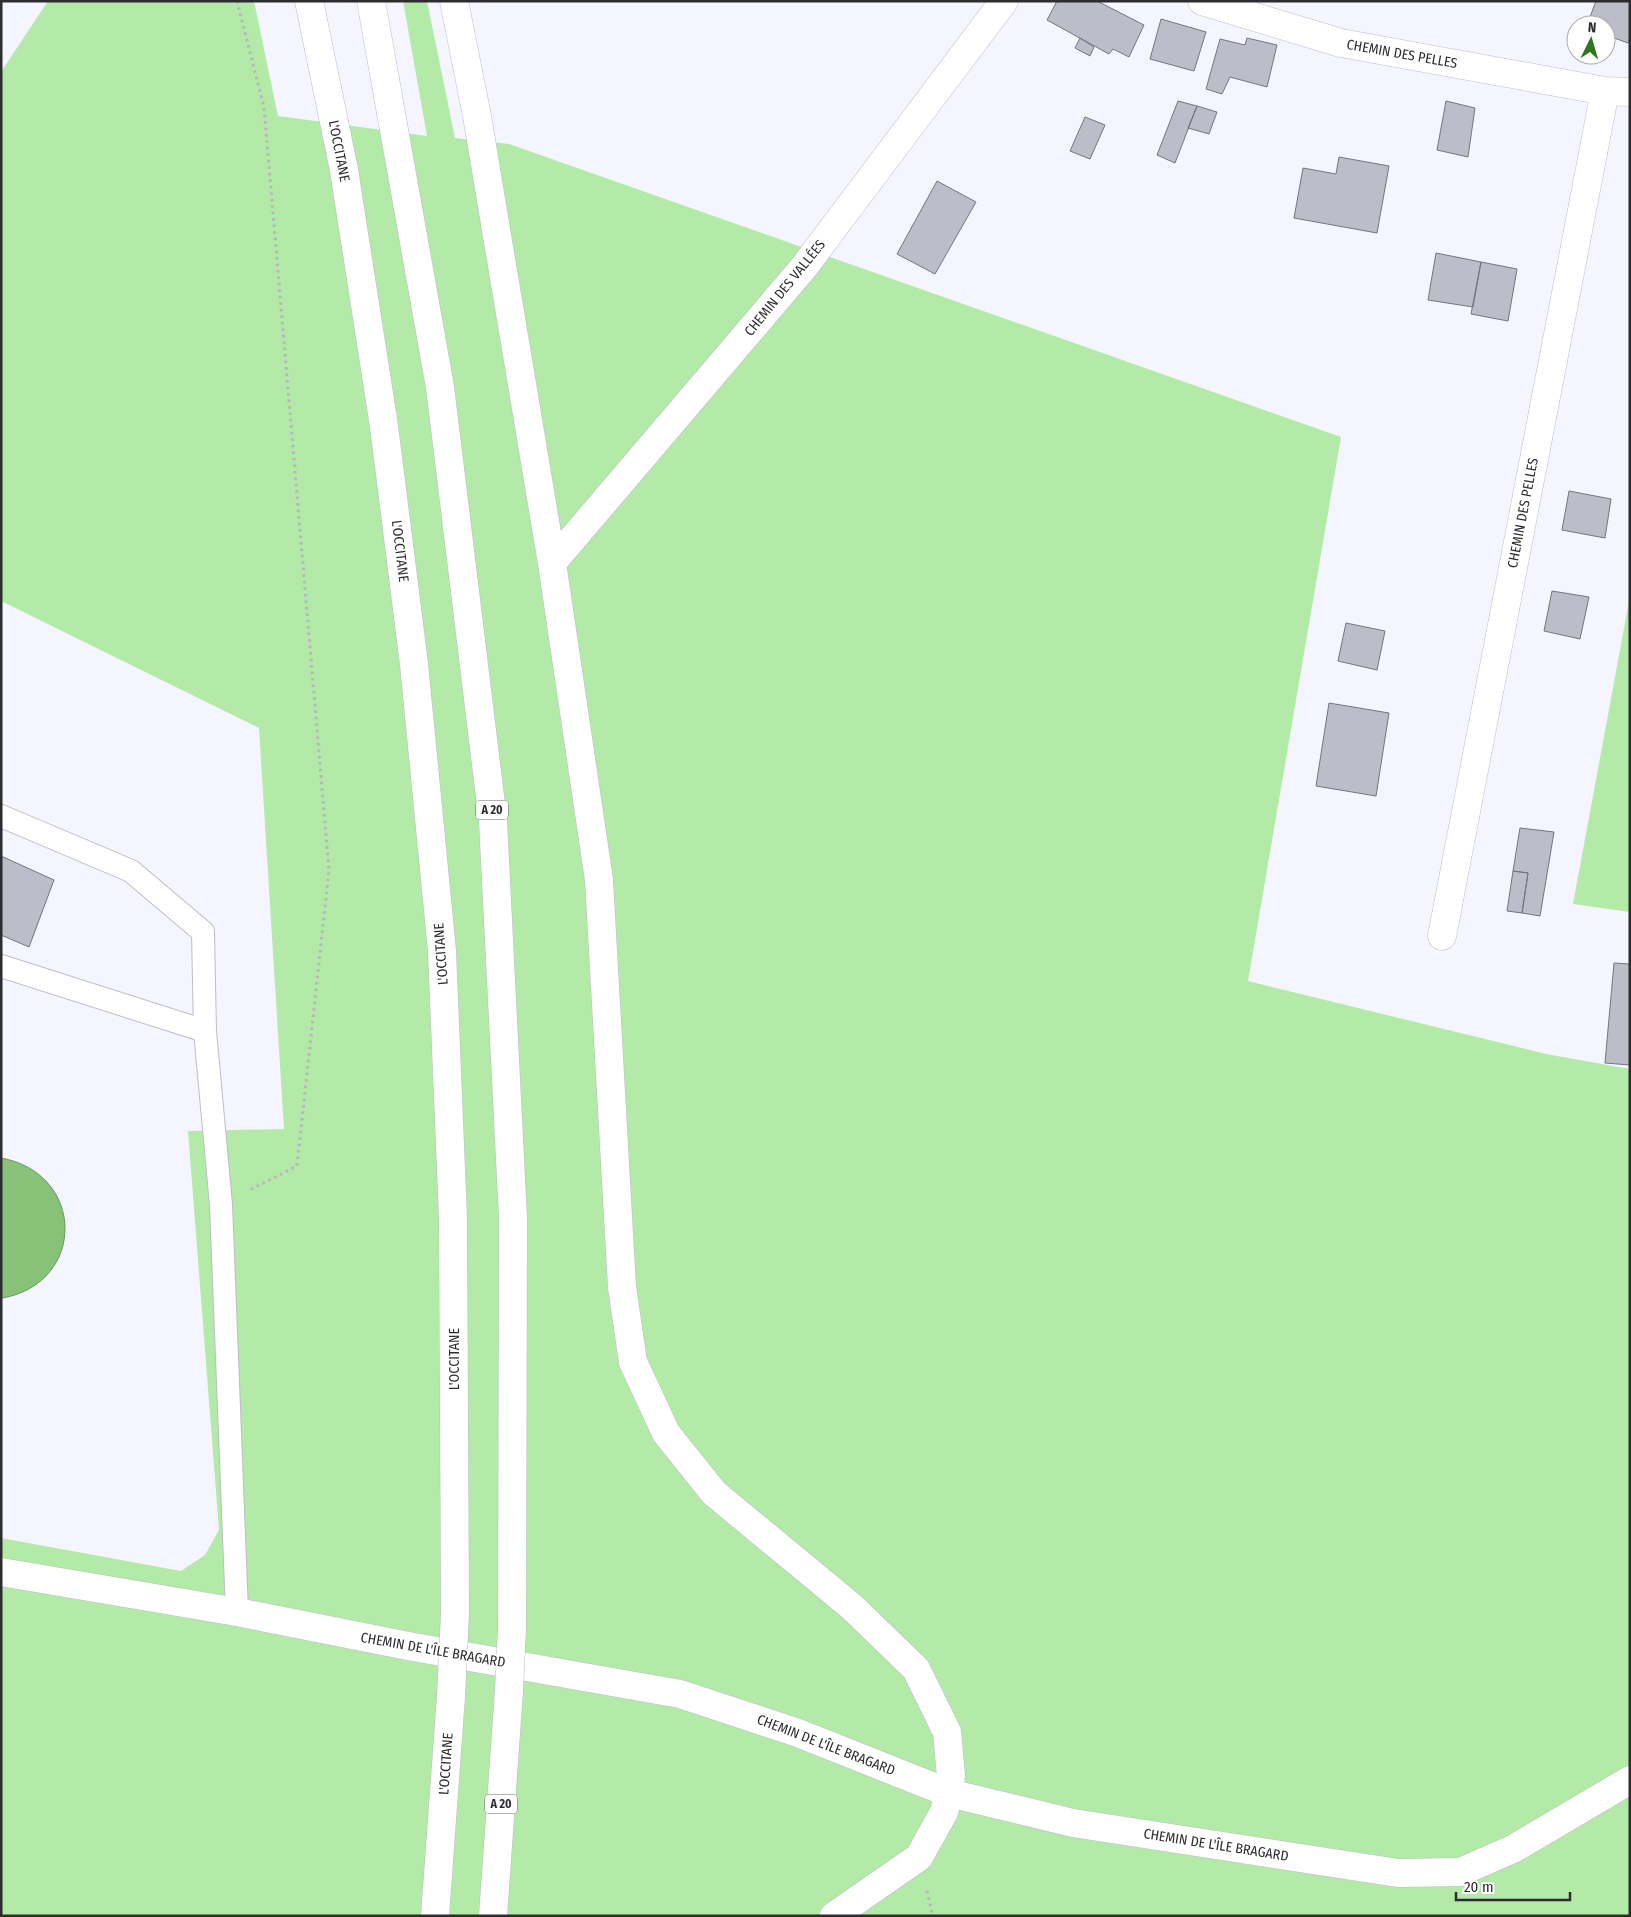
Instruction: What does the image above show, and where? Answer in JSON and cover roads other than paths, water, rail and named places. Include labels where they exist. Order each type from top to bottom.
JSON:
[{"type":"main road","name":"L'OCCITANE","points":[[310,1],[344,170],[384,426],[414,664],[442,951],[453,1218],[455,1612],[451,1696],[435,1916]]},
{"type":"main road","name":"A 20","points":[[371,1],[440,387],[493,821],[513,1218],[512,1628],[494,1916]]},
{"type":"main road","points":[[454,1],[477,116],[552,563],[600,880],[622,1287],[633,1362],[666,1432],[714,1493],[852,1607],[916,1669],[947,1732],[951,1776],[949,1793],[944,1812],[919,1857],[834,1916]]},
{"type":"main road","name":"CHEMIN DES VALLÉES","points":[[552,563],[804,267],[1004,1]]},
{"type":"main road","name":"CHEMIN DES PELLES","points":[[1202,1],[1341,43],[1617,91],[1442,936]]},
{"type":"main road","name":"CHEMIN DE L'ÎLE BRAGARD","points":[[1,1572],[237,1612],[408,1646],[680,1694],[798,1733],[949,1793],[1083,1825],[1398,1873],[1460,1872],[1512,1849],[1630,1780]]},
{"type":"lane","points":[[1,816],[131,871],[203,932],[205,1032],[221,1205],[237,1612]]},
{"type":"lane","points":[[1,966],[205,1032]]}]
